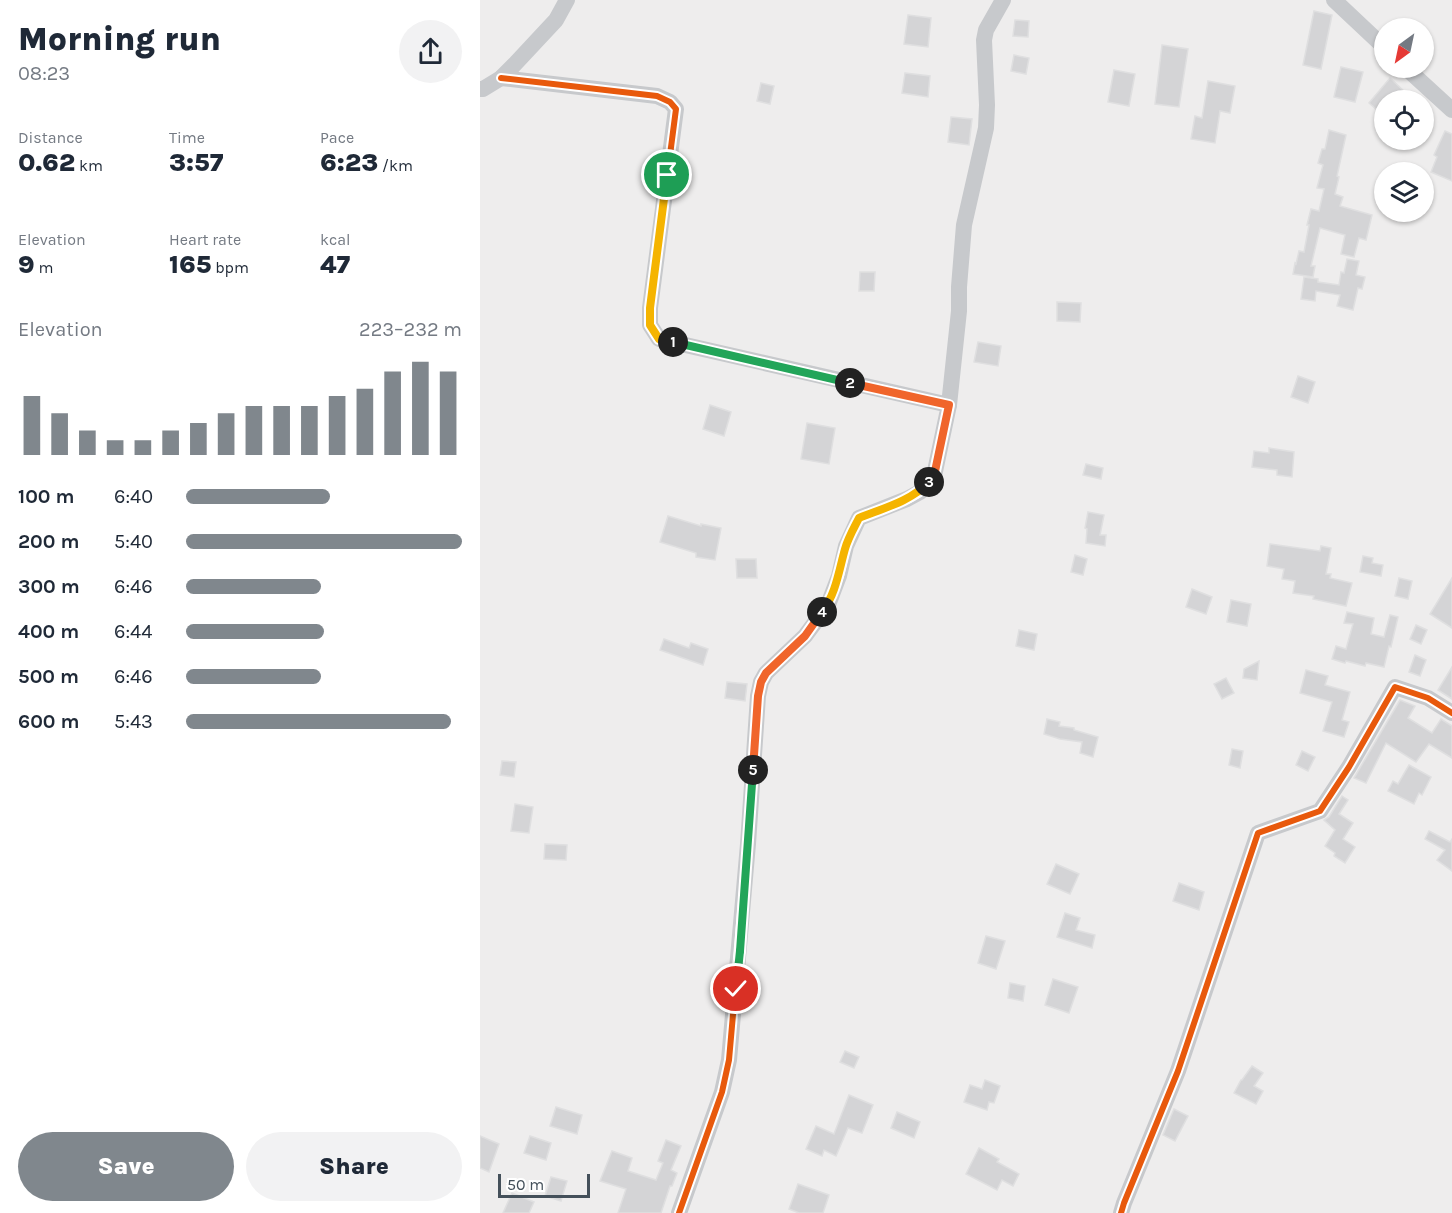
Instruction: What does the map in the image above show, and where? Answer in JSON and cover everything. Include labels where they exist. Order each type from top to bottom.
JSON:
[{"type":"street","points":[[480,89],[501,78],[556,20],[567,0]]},
{"type":"street","points":[[679,1213],[722,1092],[729,1060],[758,696],[761,682],[766,673],[805,636],[828,605],[839,576],[846,546],[859,518],[920,492],[934,476],[949,405],[964,225],[986,128],[984,40],[986,30],[1003,0]]},
{"type":"street","points":[[1334,0],[1374,38]]},
{"type":"street","points":[[501,78],[657,96],[670,102],[676,109],[650,308],[650,325],[659,339],[949,405]]},
{"type":"street","points":[[1417,78],[1452,110]]},
{"type":"street","points":[[1121,1213],[1178,1071],[1258,833],[1320,811],[1349,767],[1395,687],[1428,698],[1452,713]]},
{"type":"building","points":[[1314,11],[1332,15],[1321,69],[1303,65]]},
{"type":"building","points":[[908,15],[931,18],[928,47],[904,44]]},
{"type":"building","points":[[1015,20],[1029,21],[1028,37],[1013,36]]},
{"type":"building","points":[[1162,45],[1188,49],[1179,107],[1155,104]]},
{"type":"building","points":[[1014,55],[1029,58],[1026,74],[1011,71]]},
{"type":"building","points":[[1341,67],[1363,72],[1355,102],[1334,97]]},
{"type":"building","points":[[1114,70],[1135,74],[1129,106],[1108,102]]},
{"type":"building","points":[[905,73],[930,76],[928,97],[902,93]]},
{"type":"building","points":[[1390,78],[1403,90],[1380,90]]},
{"type":"building","points":[[1208,81],[1235,86],[1230,113],[1220,111],[1215,143],[1191,139],[1195,116],[1202,118]]},
{"type":"building","points":[[761,83],[774,86],[770,104],[757,101]]},
{"type":"building","points":[[1374,97],[1374,107],[1369,103]]},
{"type":"building","points":[[951,117],[972,119],[969,145],[948,142]]},
{"type":"building","points":[[1329,130],[1346,135],[1335,194],[1343,197],[1340,206],[1372,215],[1366,240],[1359,238],[1354,257],[1341,254],[1345,235],[1320,228],[1311,266],[1315,266],[1313,277],[1293,274],[1299,251],[1304,252],[1311,209],[1319,211],[1324,189],[1317,188],[1323,165],[1318,163],[1322,149],[1325,149]]},
{"type":"building","points":[[1445,131],[1452,134],[1452,181],[1434,173],[1437,157],[1434,155]]},
{"type":"building","points":[[1347,259],[1359,261],[1356,275],[1365,277],[1362,289],[1358,288],[1353,310],[1337,306],[1340,295],[1316,291],[1315,301],[1301,299],[1304,277],[1339,285],[1341,272],[1344,273]]},
{"type":"building","points":[[860,272],[875,272],[874,291],[859,291]]},
{"type":"building","points":[[1057,302],[1081,303],[1080,322],[1057,321]]},
{"type":"building","points":[[978,342],[1001,346],[998,366],[974,362]]},
{"type":"building","points":[[1298,376],[1315,382],[1308,403],[1291,397]]},
{"type":"building","points":[[710,405],[731,412],[724,436],[703,429]]},
{"type":"building","points":[[807,423],[835,428],[829,464],[801,459]]},
{"type":"building","points":[[1269,448],[1294,452],[1292,477],[1277,475],[1277,470],[1252,467],[1254,451],[1269,453]]},
{"type":"building","points":[[1086,464],[1103,468],[1101,479],[1083,475]]},
{"type":"building","points":[[1088,512],[1104,515],[1100,535],[1106,535],[1105,546],[1086,543],[1087,529],[1085,528]]},
{"type":"building","points":[[668,516],[701,526],[701,524],[721,528],[715,560],[696,557],[696,553],[660,542]]},
{"type":"building","points":[[1270,544],[1320,551],[1321,546],[1331,548],[1326,574],[1331,574],[1330,578],[1352,583],[1346,606],[1313,599],[1314,596],[1293,593],[1295,581],[1282,579],[1284,569],[1267,566]]},
{"type":"building","points":[[1075,555],[1087,559],[1083,575],[1071,572]]},
{"type":"building","points":[[1363,556],[1373,558],[1372,563],[1383,565],[1381,576],[1360,572]]},
{"type":"building","points":[[736,559],[756,559],[757,578],[737,578]]},
{"type":"building","points":[[1399,578],[1412,581],[1408,599],[1395,596]]},
{"type":"building","points":[[1452,578],[1452,628],[1430,614]]},
{"type":"building","points":[[1192,589],[1212,597],[1206,614],[1186,607]]},
{"type":"building","points":[[1231,600],[1251,604],[1247,626],[1227,622]]},
{"type":"building","points":[[1347,612],[1374,618],[1371,634],[1384,637],[1390,615],[1398,617],[1384,667],[1366,663],[1365,666],[1346,661],[1345,663],[1332,659],[1336,646],[1346,649],[1353,624],[1344,623]]},
{"type":"building","points":[[1416,625],[1427,630],[1421,644],[1410,639]]},
{"type":"building","points":[[1019,630],[1037,634],[1034,650],[1016,646]]},
{"type":"building","points":[[664,639],[689,648],[691,643],[708,649],[703,665],[660,650]]},
{"type":"building","points":[[1415,655],[1426,660],[1420,676],[1409,672]]},
{"type":"building","points":[[1259,661],[1257,680],[1243,678],[1244,669]]},
{"type":"building","points":[[1452,667],[1452,699],[1438,690]]},
{"type":"building","points":[[1306,670],[1328,676],[1325,685],[1350,692],[1342,720],[1349,722],[1344,737],[1323,731],[1332,702],[1300,693]]},
{"type":"building","points":[[1226,678],[1234,693],[1222,699],[1214,684]]},
{"type":"building","points":[[727,682],[747,684],[745,701],[725,698]]},
{"type":"building","points":[[1400,700],[1415,706],[1408,718],[1432,733],[1441,719],[1452,726],[1452,758],[1429,744],[1416,762],[1386,743],[1366,783],[1354,778]]},
{"type":"building","points":[[1047,719],[1060,722],[1059,726],[1074,728],[1074,730],[1098,737],[1093,757],[1080,753],[1082,742],[1044,734]]},
{"type":"building","points":[[1232,749],[1243,751],[1240,768],[1229,765]]},
{"type":"building","points":[[1302,751],[1315,757],[1308,771],[1296,765]]},
{"type":"building","points":[[502,761],[516,762],[514,777],[500,775]]},
{"type":"building","points":[[1409,765],[1431,777],[1422,795],[1419,793],[1414,804],[1388,791],[1393,781],[1398,784]]},
{"type":"building","points":[[1342,796],[1348,800],[1339,814],[1353,823],[1343,839],[1355,847],[1345,863],[1325,846],[1335,830],[1324,820],[1329,817]]},
{"type":"building","points":[[515,804],[533,807],[529,833],[511,831]]},
{"type":"building","points":[[1429,831],[1450,842],[1452,839],[1452,871],[1437,860],[1445,850],[1425,839]]},
{"type":"building","points":[[545,844],[567,845],[566,860],[544,859]]},
{"type":"building","points":[[1056,864],[1079,874],[1070,894],[1047,884]]},
{"type":"building","points":[[1179,883],[1204,892],[1199,910],[1173,901]]},
{"type":"building","points":[[1065,913],[1080,918],[1076,930],[1095,935],[1092,948],[1057,937]]},
{"type":"building","points":[[986,936],[1005,941],[996,969],[978,963]]},
{"type":"building","points":[[1053,979],[1078,987],[1069,1013],[1045,1005]]},
{"type":"building","points":[[1010,983],[1025,986],[1023,1001],[1008,998]]},
{"type":"building","points":[[845,1051],[859,1057],[854,1068],[840,1062]]},
{"type":"building","points":[[1252,1066],[1263,1073],[1254,1086],[1263,1091],[1256,1104],[1234,1093]]},
{"type":"building","points":[[985,1080],[1000,1086],[994,1103],[989,1102],[987,1110],[964,1102],[970,1085],[982,1089]]},
{"type":"building","points":[[849,1095],[873,1105],[862,1133],[848,1128],[836,1156],[824,1150],[822,1156],[806,1149],[816,1126],[834,1134]]},
{"type":"building","points":[[556,1107],[582,1115],[577,1134],[550,1126]]},
{"type":"building","points":[[1174,1109],[1188,1116],[1175,1141],[1163,1135]]},
{"type":"building","points":[[897,1112],[920,1122],[914,1138],[891,1128]]},
{"type":"building","points":[[480,1136],[499,1144],[489,1172],[480,1168]]},
{"type":"building","points":[[530,1136],[551,1143],[546,1160],[524,1153]]},
{"type":"building","points":[[666,1140],[681,1146],[671,1170],[677,1173],[661,1213],[618,1213],[626,1189],[600,1181],[612,1151],[632,1158],[628,1171],[656,1180],[663,1163],[658,1161]]},
{"type":"building","points":[[979,1148],[999,1159],[997,1162],[1019,1174],[1013,1186],[1002,1180],[997,1190],[966,1174]]},
{"type":"building","points":[[551,1177],[567,1181],[561,1201],[545,1196]]},
{"type":"building","points":[[798,1184],[829,1195],[823,1213],[799,1213],[789,1209]]},
{"type":"building","points":[[512,1193],[534,1202],[529,1213],[503,1213]]},
{"type":"cycle path","points":[[501,78],[657,96],[670,102],[676,109],[650,308],[650,325],[659,339],[949,405],[934,476],[920,492],[859,518],[846,546],[839,576],[828,605],[805,636],[766,673],[761,682],[758,696],[729,1060],[722,1092],[679,1213]]},
{"type":"cycle path","points":[[1121,1213],[1178,1071],[1258,833],[1320,811],[1349,767],[1395,687],[1428,698],[1452,713]]},
{"type":"route","points":[[667,175],[650,308],[650,325],[659,339],[949,405],[934,476],[920,492],[859,518],[846,546],[839,576],[828,605],[805,636],[766,673],[761,682],[758,696],[736,989]]}]
